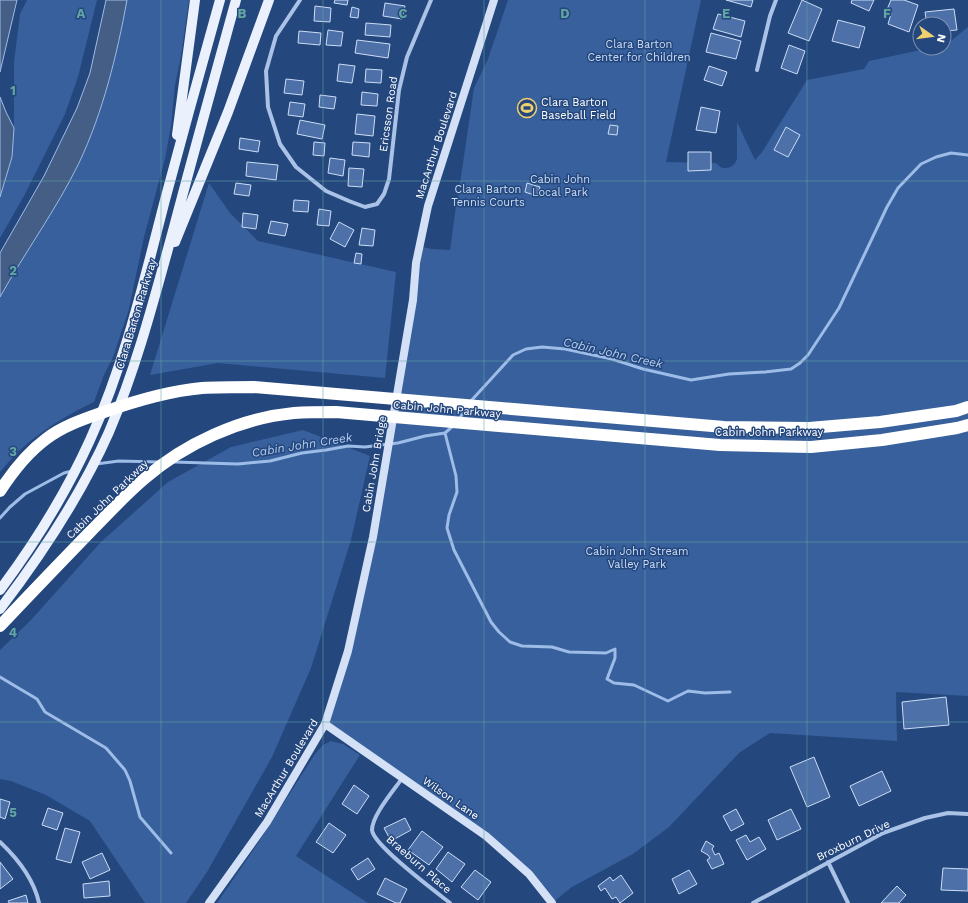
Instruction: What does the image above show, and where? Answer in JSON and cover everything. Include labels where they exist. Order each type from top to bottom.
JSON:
[{"type":"highway","name":"Cabin John Parkway","points":[[0,491],[24,460],[47,438],[79,420],[135,402],[174,392],[201,388],[254,387],[724,427],[809,428],[880,422],[956,411],[968,407]]},
{"type":"highway","name":"Cabin John Parkway","points":[[0,626],[117,504],[143,479],[176,455],[218,432],[254,421],[293,413],[336,412],[720,446],[811,447],[882,440],[968,425]]},
{"type":"main road","points":[[173,171],[195,0]]},
{"type":"main road","name":"Clara Barton Parkway","points":[[0,590],[36,538],[72,477],[90,440],[111,390],[133,322],[220,0]]},
{"type":"main road","name":"Clara Barton Parkway","points":[[0,609],[53,535],[95,461],[128,383],[161,275],[236,0]]},
{"type":"main road","points":[[161,275],[190,208],[269,0]]},
{"type":"main road","name":"MacArthur Boulevard","points":[[413,300],[416,263],[428,206],[494,0]]},
{"type":"main road","name":"Cabin John Bridge","points":[[373,537],[413,300]]},
{"type":"main road","name":"MacArthur Boulevard","points":[[209,903],[267,822],[325,724],[344,669],[373,537]]},
{"type":"main road","name":"Wilson Lane","points":[[325,724],[486,836],[529,874],[552,903]]},
{"type":"street","name":"Ericsson Road","points":[[300,0],[276,36],[266,70],[268,107],[280,144],[296,167],[326,191],[365,207],[377,204],[384,194],[389,179],[400,84],[407,57],[431,0]]},
{"type":"street","points":[[756,70],[770,16],[776,0]]},
{"type":"street","name":"Braeburn Place","points":[[403,777],[377,814],[372,830],[381,845],[450,903]]},
{"type":"street","name":"Broxburn Drive","points":[[753,903],[883,834],[925,818],[948,814],[968,814]]},
{"type":"street","points":[[0,842],[23,867],[38,896],[39,903]]},
{"type":"street","points":[[828,862],[848,903]]},
{"type":"green space","points":[[27,0],[97,0],[78,77],[65,114],[24,196],[0,238],[0,197],[12,157],[14,128],[14,62],[20,14]]},
{"type":"green space","points":[[127,0],[189,0],[165,159],[144,237],[129,309],[113,357],[104,375],[94,402],[74,412],[45,430],[19,451],[0,472],[0,297],[58,202],[79,163],[109,82]]},
{"type":"green space","name":"Cabin John Stream Valley Park","points":[[508,0],[701,0],[666,162],[716,163],[722,168],[727,168],[735,164],[737,159],[737,122],[755,160],[762,152],[807,80],[864,69],[869,61],[912,52],[912,56],[952,56],[952,40],[968,27],[968,696],[896,692],[897,741],[770,733],[739,753],[669,827],[633,854],[572,887],[552,903],[486,836],[325,724],[355,624],[419,246],[432,249],[450,250],[456,206],[455,204],[458,197],[474,88],[488,59]]},
{"type":"green space","points":[[209,183],[230,213],[258,241],[396,272],[385,378],[218,363],[150,375]]},
{"type":"green space","points":[[303,430],[370,456],[351,540],[311,668],[272,757],[207,872],[186,903],[145,903],[90,821],[46,795],[11,781],[0,779],[0,650],[30,621],[101,542],[168,482],[231,447]]},
{"type":"green space","points":[[331,741],[343,744],[360,755],[296,856],[368,903],[217,903],[258,843],[315,754],[323,745]]},
{"type":"shaded area","points":[[0,0],[17,0],[0,72]]},
{"type":"shaded area","points":[[106,0],[127,0],[114,62],[102,104],[88,144],[70,180],[0,297],[0,253],[44,176],[77,108],[90,73]]},
{"type":"shaded area","points":[[0,97],[14,128],[12,157],[0,197]]},
{"type":"building","points":[[335,0],[348,0],[347,5],[334,3]]},
{"type":"building","points":[[726,0],[753,0],[751,7]]},
{"type":"building","points":[[802,0],[822,9],[809,41],[788,33]]},
{"type":"building","points":[[852,0],[874,0],[869,11],[851,3]]},
{"type":"building","points":[[891,0],[904,0],[918,5],[914,16],[912,16],[912,23],[909,32],[888,24],[891,14],[886,12]]},
{"type":"building","points":[[385,3],[405,6],[402,19],[383,16]]},
{"type":"building","points":[[315,6],[331,8],[330,22],[314,21]]},
{"type":"building","points":[[352,7],[359,9],[358,18],[350,17]]},
{"type":"building","points":[[954,9],[957,30],[952,30],[952,16],[926,16],[925,12]]},
{"type":"building","points":[[718,14],[745,21],[741,37],[713,29]]},
{"type":"building","points":[[838,20],[865,27],[859,48],[832,41]]},
{"type":"building","points":[[366,23],[391,25],[390,37],[365,35]]},
{"type":"building","points":[[328,30],[343,32],[341,46],[326,45]]},
{"type":"building","points":[[299,31],[321,33],[320,45],[298,43]]},
{"type":"building","points":[[711,33],[741,41],[736,59],[706,52]]},
{"type":"building","points":[[357,40],[390,44],[388,58],[355,53]]},
{"type":"building","points":[[789,45],[805,51],[797,74],[781,68]]},
{"type":"building","points":[[339,64],[355,66],[352,83],[337,81]]},
{"type":"building","points":[[709,66],[727,72],[722,86],[704,80]]},
{"type":"building","points":[[366,69],[382,70],[381,83],[365,82]]},
{"type":"building","points":[[286,79],[304,81],[302,95],[284,93]]},
{"type":"building","points":[[362,92],[378,94],[377,106],[361,105]]},
{"type":"building","points":[[320,95],[336,97],[334,109],[319,107]]},
{"type":"building","points":[[290,102],[305,104],[303,117],[288,115]]},
{"type":"building","points":[[701,107],[720,111],[716,133],[696,130]]},
{"type":"building","points":[[357,114],[375,116],[373,136],[355,134]]},
{"type":"building","points":[[300,120],[325,125],[322,139],[297,134]]},
{"type":"building","points":[[610,125],[618,126],[617,135],[608,134]]},
{"type":"building","points":[[786,127],[800,135],[788,157],[774,150]]},
{"type":"building","points":[[240,138],[260,141],[258,152],[239,149]]},
{"type":"building","points":[[314,142],[325,143],[324,156],[313,155]]},
{"type":"building","points":[[353,142],[370,143],[369,157],[352,155]]},
{"type":"building","points":[[688,152],[711,152],[711,170],[688,171]]},
{"type":"building","points":[[330,158],[345,160],[343,176],[328,173]]},
{"type":"building","points":[[247,162],[278,165],[276,180],[246,176]]},
{"type":"building","points":[[349,168],[364,169],[362,187],[348,186]]},
{"type":"building","points":[[236,183],[251,185],[249,196],[234,194]]},
{"type":"building","points":[[527,183],[540,187],[537,196],[525,192]]},
{"type":"building","points":[[294,200],[309,201],[308,212],[293,211]]},
{"type":"building","points":[[319,209],[331,211],[329,226],[317,225]]},
{"type":"building","points":[[243,213],[258,215],[256,229],[242,227]]},
{"type":"building","points":[[271,221],[288,224],[285,236],[268,233]]},
{"type":"building","points":[[339,222],[354,230],[345,247],[330,239]]},
{"type":"building","points":[[362,228],[375,230],[373,246],[359,245]]},
{"type":"building","points":[[356,253],[362,254],[361,264],[354,263]]},
{"type":"building","points":[[946,697],[949,725],[904,729],[902,702]]},
{"type":"building","points":[[814,757],[830,797],[807,807],[790,767]]},
{"type":"building","points":[[882,771],[891,791],[859,806],[850,786]]},
{"type":"building","points":[[354,785],[369,796],[357,814],[342,804]]},
{"type":"building","points":[[0,799],[10,802],[5,819],[0,817]]},
{"type":"building","points":[[48,808],[63,813],[57,830],[42,825]]},
{"type":"building","points":[[736,809],[744,824],[731,831],[723,816]]},
{"type":"building","points":[[791,809],[801,829],[777,840],[768,820]]},
{"type":"building","points":[[405,818],[411,830],[391,841],[384,828]]},
{"type":"building","points":[[329,823],[346,835],[333,853],[316,842]]},
{"type":"building","points":[[65,828],[80,832],[71,863],[56,859]]},
{"type":"building","points":[[422,831],[443,847],[429,865],[408,850]]},
{"type":"building","points":[[746,835],[750,842],[759,837],[766,849],[747,860],[736,840]]},
{"type":"building","points":[[706,841],[714,846],[712,849],[715,855],[719,853],[724,864],[712,869],[707,860],[710,858],[701,851]]},
{"type":"building","points":[[448,852],[465,864],[452,882],[436,869]]},
{"type":"building","points":[[102,853],[110,870],[90,879],[82,862]]},
{"type":"building","points":[[368,858],[375,869],[358,880],[351,869]]},
{"type":"building","points":[[0,862],[13,879],[0,889]]},
{"type":"building","points":[[943,868],[968,869],[968,891],[941,890]]},
{"type":"building","points":[[475,870],[491,882],[478,900],[461,887]]},
{"type":"building","points":[[689,870],[697,884],[679,894],[672,879]]},
{"type":"building","points":[[621,875],[633,893],[620,903],[616,897],[612,899],[605,888],[601,891],[598,886],[610,877],[613,881]]},
{"type":"building","points":[[385,878],[407,889],[400,903],[396,903],[377,894]]},
{"type":"building","points":[[109,881],[110,896],[84,898],[83,884]]},
{"type":"building","points":[[897,886],[906,895],[899,903],[881,903]]},
{"type":"building","points":[[26,895],[28,903],[9,903],[8,901]]},
{"type":"waterway","name":"Cabin John Creek","points":[[470,402],[513,355],[526,349],[542,347],[565,349],[612,359],[643,369],[691,380],[729,374],[791,369],[808,355],[839,308],[887,207],[898,188],[921,164],[936,157],[951,153],[968,155]]},
{"type":"waterway","name":"Cabin John Creek","points":[[459,419],[466,409]]},
{"type":"waterway","name":"Cabin John Creek","points":[[174,462],[238,464],[270,461],[302,453],[348,446],[365,447],[398,443],[425,436],[445,433],[453,426]]},
{"type":"waterway","points":[[445,433],[456,476],[457,492],[449,515],[447,528],[454,550],[491,622],[510,642],[522,646],[552,647],[569,652],[606,653],[615,649],[615,658],[607,679],[614,683],[634,685],[668,701],[688,691],[705,693],[730,692]]},
{"type":"waterway","name":"Cabin John Creek","points":[[96,464],[119,461],[159,462]]},
{"type":"waterway","name":"Cabin John Creek","points":[[0,518],[25,494],[64,473],[72,471]]},
{"type":"waterway","points":[[0,677],[37,699],[45,712],[106,748],[125,770],[130,781],[140,817],[171,853]]},
{"type":"place","name":"Clara Barton Baseball Field","points":[[527,108]]},
{"type":"park label","name":"Clara Barton Center for Children","points":[[639,50]]},
{"type":"park label","name":"Cabin John Local Park","points":[[560,185]]},
{"type":"park label","name":"Clara Barton Tennis Courts","points":[[488,195]]}]
